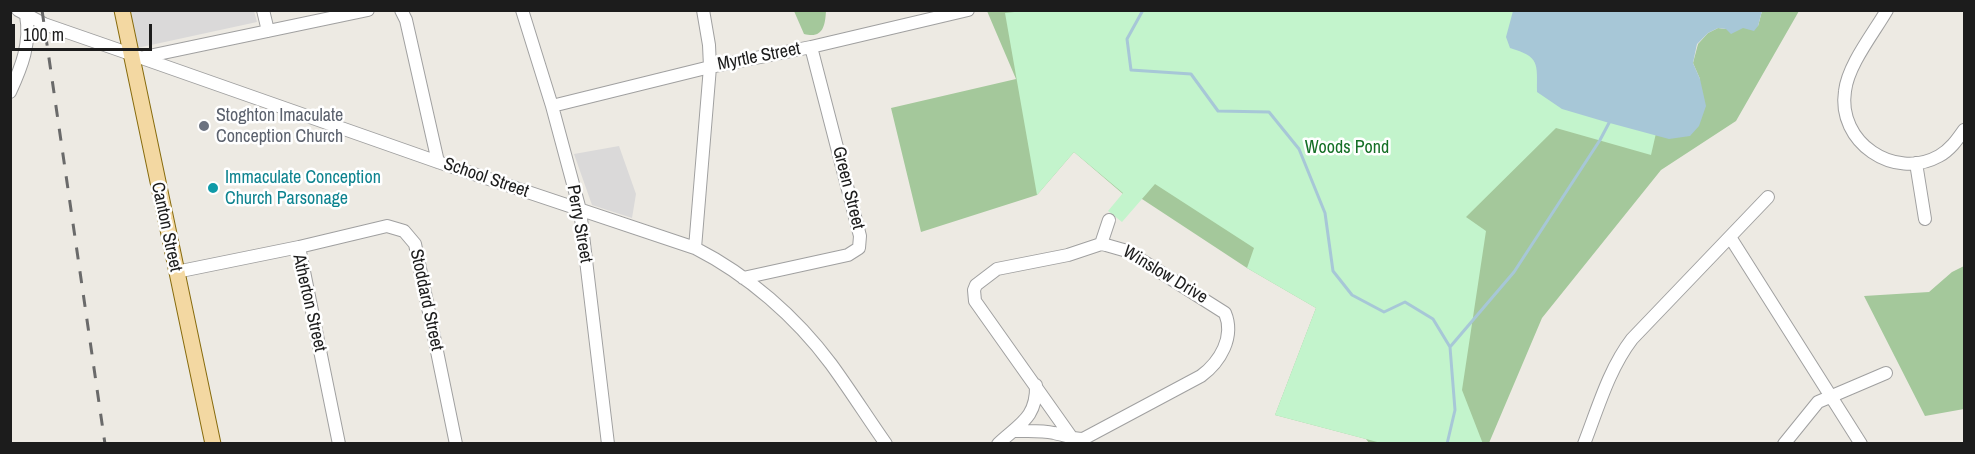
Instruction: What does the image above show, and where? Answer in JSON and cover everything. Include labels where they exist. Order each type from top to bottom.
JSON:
[{"type":"main road","name":"Canton Street","points":[[122,10],[137,55],[176,272],[213,444]]},
{"type":"street","points":[[263,10],[268,31]]},
{"type":"street","points":[[137,55],[368,10]]},
{"type":"street","points":[[401,10],[406,20],[438,162]]},
{"type":"street","name":"Perry Street","points":[[522,10],[552,106],[580,210],[608,444]]},
{"type":"street","points":[[695,248],[710,67],[703,10]]},
{"type":"street","name":"Myrtle Street","points":[[552,106],[710,67],[811,47],[968,10]]},
{"type":"street","points":[[1887,10],[1849,74],[1845,90],[1845,113],[1854,135],[1871,152],[1893,162],[1917,163],[1932,159],[1946,151],[1965,130]]},
{"type":"street","name":"School Street","points":[[22,13],[44,24],[438,162],[695,248],[726,265],[793,320],[831,364],[886,444]]},
{"type":"street","points":[[12,84],[27,51],[29,31],[22,13]]},
{"type":"street","name":"Green Street","points":[[743,278],[849,255],[859,248],[860,236],[811,47]]},
{"type":"street","points":[[1917,163],[1925,219]]},
{"type":"street","points":[[1584,444],[1623,351],[1768,197]]},
{"type":"street","points":[[1101,244],[1109,219]]},
{"type":"street","name":"Stoddard Street","points":[[299,247],[387,226],[404,231],[411,237],[415,244],[456,444]]},
{"type":"street","points":[[1730,237],[1861,444]]},
{"type":"street","name":"Winslow Drive","points":[[1015,430],[1041,431],[1072,438],[1083,439],[1201,376],[1217,362],[1222,354],[1230,328],[1225,313],[1127,251],[1101,244],[1068,255],[997,269],[976,285],[975,301],[1072,438]]},
{"type":"street","name":"Atherton Street","points":[[176,272],[299,247],[339,444]]},
{"type":"street","points":[[1784,444],[1818,402],[1886,374]]},
{"type":"street","points":[[998,444],[1028,418],[1036,396],[1036,385]]},
{"type":"shaded area","points":[[130,11],[254,11],[257,22],[137,48]]},
{"type":"shaded area","points":[[619,146],[636,194],[632,218],[592,205],[574,154]]},
{"type":"green space","name":"Woods Pond","points":[[1033,10],[1684,11],[1651,155],[1556,128],[1466,217],[1486,231],[1462,390],[1483,444],[1381,443],[1275,415],[1316,308],[1247,268],[1254,248],[1155,184],[1122,222],[1108,211],[1123,193],[1074,152],[1037,195],[1005,13]]},
{"type":"green space","name":"Woods Pond","points":[[1513,10],[1700,79],[1693,63],[1698,44],[1708,33],[1718,28],[1758,26],[1762,11],[1799,11],[1736,121],[1661,170],[1542,318],[1489,443],[1369,443],[1366,439],[1275,415],[1316,308],[1247,268],[1142,199],[1123,194],[1074,152],[1037,195],[921,232],[891,108],[1016,79],[987,11]]},
{"type":"green space","points":[[794,11],[826,11],[822,30],[815,35],[804,34]]},
{"type":"green space","points":[[1964,266],[1964,409],[1925,416],[1864,296],[1929,292],[1952,272]]},
{"type":"water","points":[[1513,10],[1762,11],[1758,26],[1754,31],[1743,28],[1731,34],[1726,29],[1718,28],[1708,33],[1697,44],[1693,63],[1700,79],[1706,106],[1699,126],[1690,136],[1669,139],[1562,109],[1537,92],[1535,63],[1527,55],[1510,48],[1506,37]]},
{"type":"waterway","points":[[1143,10],[1127,39],[1131,70],[1191,74],[1218,111],[1269,112],[1299,149],[1325,213],[1333,271],[1352,295],[1384,312],[1405,302],[1433,319],[1450,347]]},
{"type":"waterway","points":[[1447,444],[1455,410],[1450,347],[1514,272],[1610,121]]},
{"type":"railway","points":[[42,10],[105,444]]},
{"type":"place","name":"Stoghton Imaculate Conception Church","points":[[204,126]]},
{"type":"place","name":"Immaculate Conception Church Parsonage","points":[[213,188]]}]
